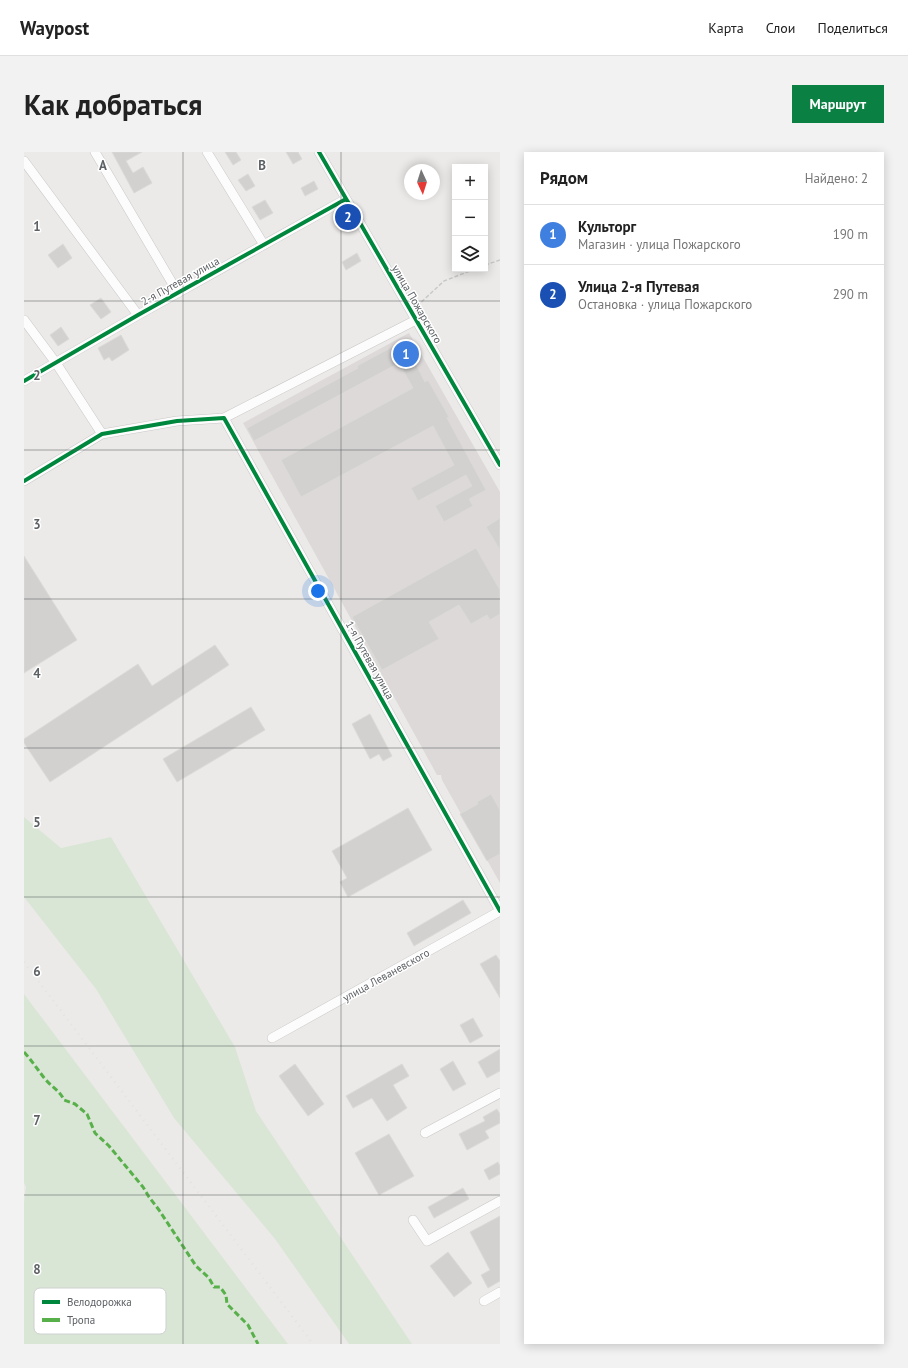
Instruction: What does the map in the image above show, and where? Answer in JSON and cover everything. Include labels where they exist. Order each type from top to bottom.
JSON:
[{"type":"street","points":[[95,152],[178,293]]},
{"type":"street","points":[[207,152],[264,245]]},
{"type":"street","name":"улица Пожарского","points":[[319,152],[500,465]]},
{"type":"street","points":[[24,161],[138,314]]},
{"type":"street","name":"2-я Путевая улица","points":[[24,381],[138,314],[346,199]]},
{"type":"street","points":[[24,320],[56,363],[102,434]]},
{"type":"street","points":[[24,481],[102,434],[177,421],[224,418],[416,320]]},
{"type":"street","name":"1-я Путевая улица","points":[[224,418],[500,911]]},
{"type":"street","name":"улица Леваневского","points":[[272,1038],[500,911]]},
{"type":"street","points":[[425,1133],[500,1093]]},
{"type":"street","points":[[413,1220],[427,1241],[500,1201]]},
{"type":"street","points":[[484,1301],[500,1292]]},
{"type":"path","points":[[488,264],[500,260]]},
{"type":"path","points":[[411,311],[444,281],[467,272]]},
{"type":"shaded area","points":[[409,333],[500,492],[500,883],[442,780],[441,775],[437,775],[243,423]]},
{"type":"green space","points":[[24,817],[61,848],[111,837],[235,1047],[256,1111],[412,1344],[349,1344],[275,1239],[174,1118],[96,989],[24,897]]},
{"type":"green space","points":[[24,994],[288,1344],[24,1344],[24,1202],[26,1187],[24,1183]]},
{"type":"building","points":[[112,152],[142,152],[126,161],[133,173],[143,167],[152,183],[134,193]]},
{"type":"building","points":[[225,152],[236,152],[241,160],[233,165]]},
{"type":"building","points":[[286,152],[298,152],[302,159],[293,164]]},
{"type":"building","points":[[248,174],[255,186],[246,191],[238,180]]},
{"type":"building","points":[[314,181],[318,189],[305,196],[301,188]]},
{"type":"building","points":[[265,200],[273,213],[260,220],[252,207]]},
{"type":"building","points":[[63,244],[72,258],[58,268],[48,255]]},
{"type":"building","points":[[357,253],[361,261],[346,270],[342,262]]},
{"type":"building","points":[[101,298],[111,312],[101,319],[90,305]]},
{"type":"building","points":[[61,327],[69,339],[58,346],[50,335]]},
{"type":"building","points":[[121,335],[129,350],[112,361],[109,357],[104,360],[98,348]]},
{"type":"building","points":[[407,339],[415,354],[412,356],[425,382],[428,380],[449,417],[447,418],[486,490],[469,499],[473,506],[444,522],[435,506],[472,486],[466,475],[418,501],[411,488],[454,465],[433,426],[301,497],[281,460],[413,388],[399,363],[254,441],[247,428],[358,368],[357,366]]},
{"type":"building","points":[[500,518],[500,550],[486,527]]},
{"type":"building","points":[[476,548],[500,590],[500,614],[490,620],[487,615],[471,624],[459,605],[429,622],[439,639],[382,670],[352,617]]},
{"type":"building","points":[[24,556],[77,640],[24,673]]},
{"type":"building","points":[[215,645],[229,665],[50,782],[24,743],[24,739],[138,664],[152,686]]},
{"type":"building","points":[[251,707],[265,730],[177,782],[163,759]]},
{"type":"building","points":[[370,714],[392,756],[383,761],[379,754],[370,759],[352,724]]},
{"type":"building","points":[[491,794],[500,810],[500,854],[487,861],[460,814],[478,804],[477,802]]},
{"type":"building","points":[[408,808],[432,850],[348,897],[340,882],[347,878],[332,851]]},
{"type":"building","points":[[463,900],[471,913],[414,946],[407,933]]},
{"type":"building","points":[[496,955],[500,961],[500,998],[480,964]]},
{"type":"building","points":[[473,1018],[483,1036],[470,1043],[460,1025]]},
{"type":"building","points":[[500,1049],[500,1071],[487,1078],[478,1062]]},
{"type":"building","points":[[453,1061],[466,1084],[453,1091],[440,1069]]},
{"type":"building","points":[[295,1064],[324,1104],[308,1116],[279,1076]]},
{"type":"building","points":[[402,1064],[409,1076],[393,1085],[407,1108],[387,1121],[372,1098],[353,1108],[346,1096]]},
{"type":"building","points":[[497,1109],[500,1114],[500,1123],[485,1131],[489,1138],[467,1150],[459,1134],[485,1121],[483,1117]]},
{"type":"building","points":[[389,1134],[414,1176],[379,1195],[355,1153]]},
{"type":"building","points":[[498,1162],[500,1166],[500,1174],[489,1180],[484,1170]]},
{"type":"building","points":[[463,1188],[469,1199],[434,1218],[428,1207]]},
{"type":"building","points":[[500,1216],[500,1281],[488,1288],[481,1275],[490,1270],[470,1232]]},
{"type":"building","points":[[448,1252],[472,1283],[454,1297],[430,1266]]},
{"type":"railway","points":[[24,962],[313,1344]]},
{"type":"marked path","points":[[24,1052],[64,1100],[75,1104],[87,1114],[95,1133],[109,1146],[143,1187],[196,1266],[209,1278],[214,1287],[220,1287],[226,1295],[227,1304],[248,1325],[258,1344]]},
{"type":"cycle path","points":[[319,152],[500,465]]},
{"type":"cycle path","points":[[24,381],[138,315],[346,199]]},
{"type":"cycle path","points":[[24,481],[102,434],[177,421],[224,418],[500,911]]},
{"type":"place","name":"Улица 2-я Путевая","points":[[348,217]]},
{"type":"place","name":"Культорг","points":[[406,354]]}]
